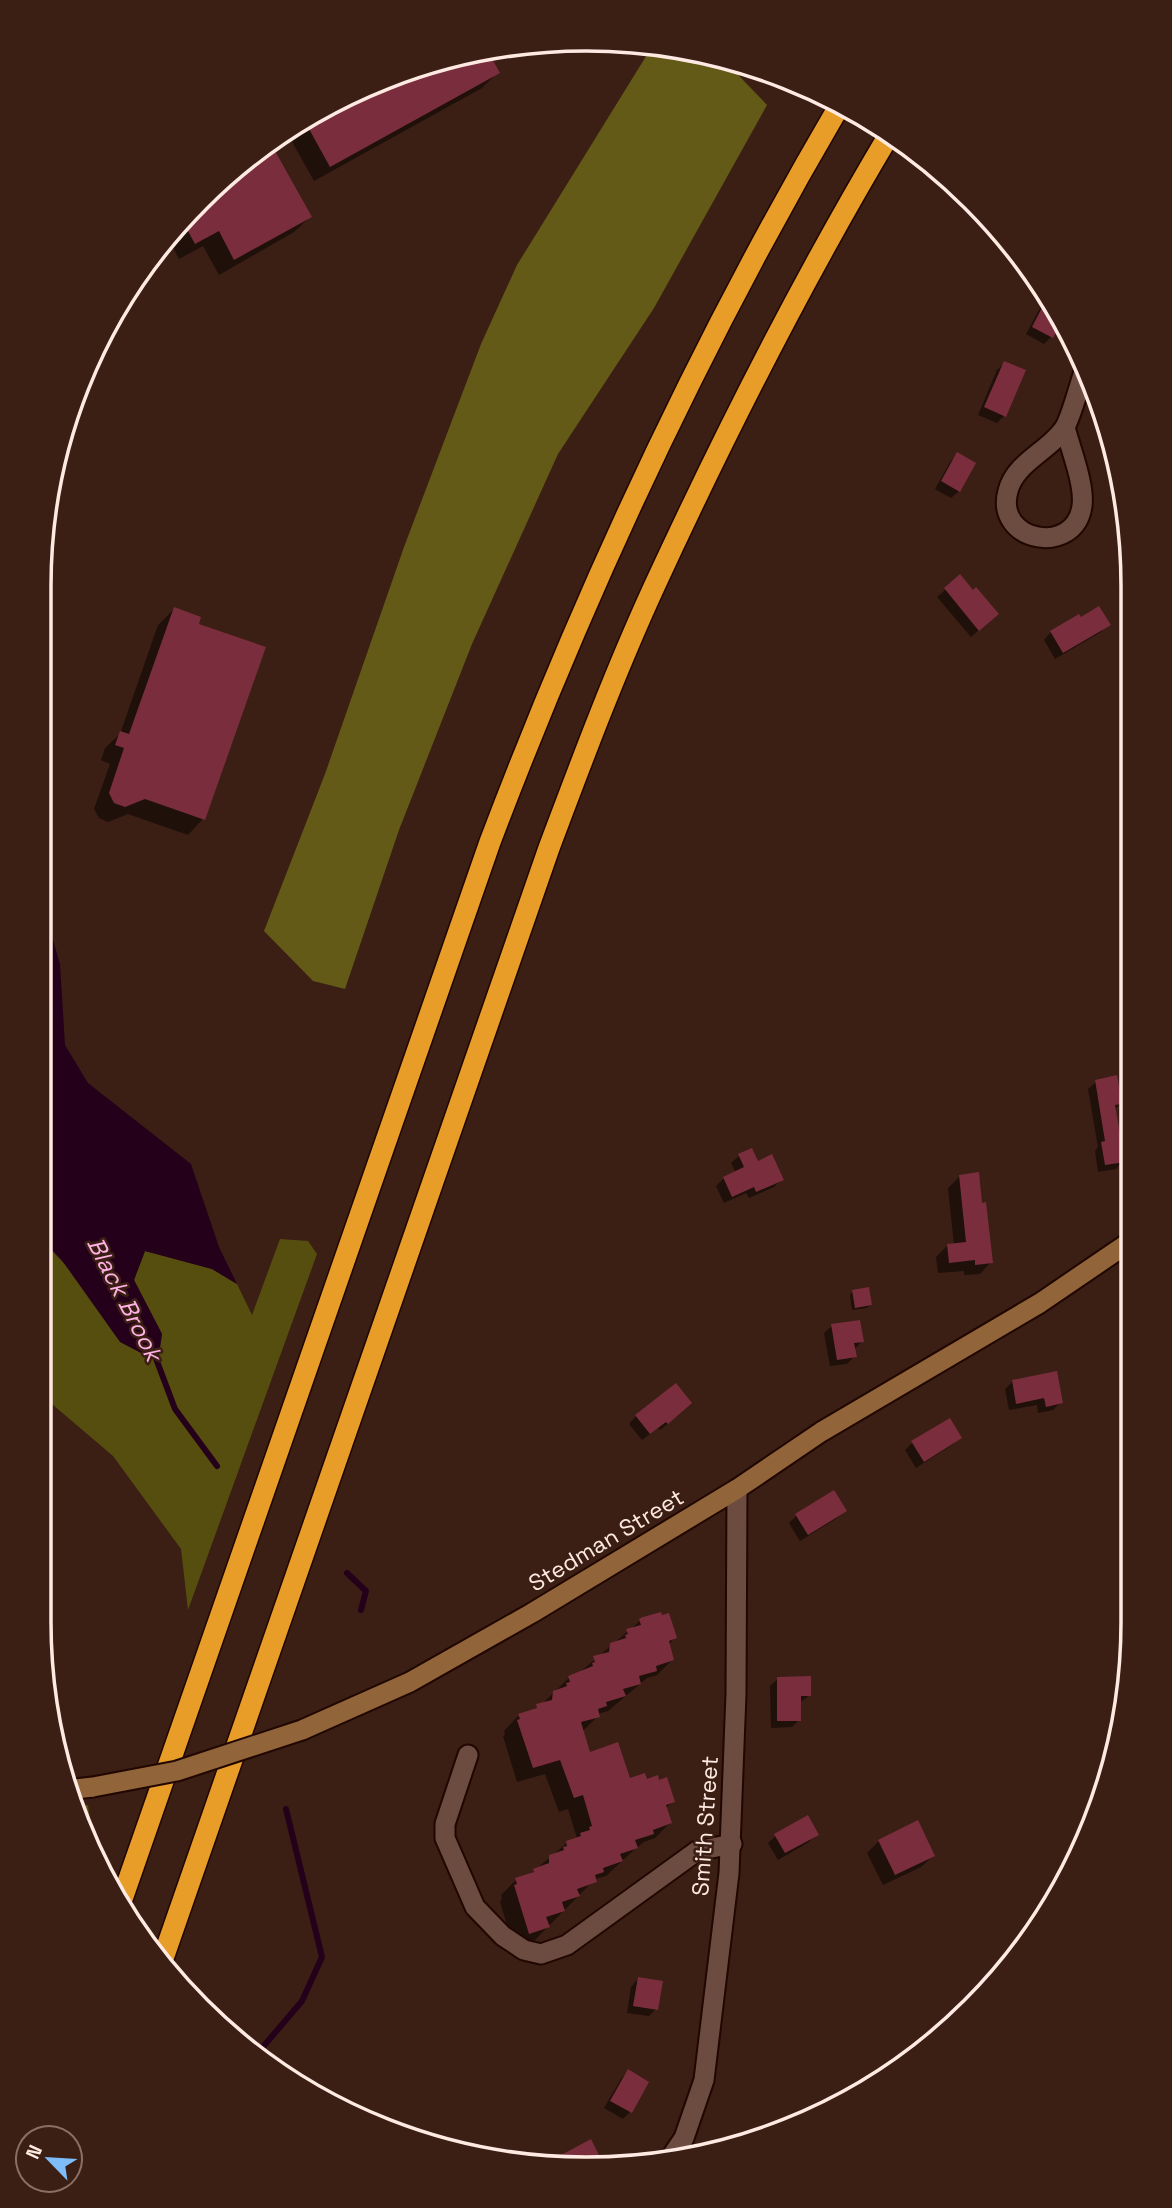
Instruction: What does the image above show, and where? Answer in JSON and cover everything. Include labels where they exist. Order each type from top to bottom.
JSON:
[{"type":"highway","points":[[124,1893],[486,853],[540,712],[606,558],[683,393],[780,209],[836,112]]},
{"type":"highway","points":[[165,1953],[549,848],[579,769],[653,589],[744,399],[807,278],[885,142]]},
{"type":"main road","name":"Stedman Street","points":[[77,1789],[177,1771],[238,1753],[375,1699],[449,1661],[737,1489],[821,1432],[1040,1303],[1121,1248]]},
{"type":"street","points":[[1065,427],[1082,490],[1080,515],[1070,528],[1056,537],[1031,536],[1017,527],[1008,512],[1008,488],[1017,474],[1065,427],[1081,381]]},
{"type":"street","name":"Smith Street","points":[[676,2149],[684,2138],[704,2080],[732,1844],[737,1489]]},
{"type":"street","points":[[468,1755],[444,1824],[445,1838],[475,1907],[503,1936],[524,1950],[541,1954],[567,1945],[696,1851],[732,1844]]},
{"type":"shaded area","points":[[647,54],[736,72],[767,105],[654,308],[558,454],[472,644],[399,830],[345,989],[313,981],[264,931],[325,774],[404,547],[481,344],[517,265]]},
{"type":"shaded area","points":[[280,1239],[308,1241],[317,1254],[188,1610],[181,1549],[113,1456],[51,1403],[51,1250],[157,1362],[162,1334],[134,1280],[145,1251],[212,1269],[237,1284],[252,1315]]},
{"type":"shaded area","points":[[88,1805],[91,1826],[83,1806]]},
{"type":"water","points":[[51,933],[60,964],[65,1045],[88,1083],[191,1164],[219,1247],[237,1284],[212,1269],[145,1251],[134,1280],[162,1334],[158,1362],[120,1342],[51,1249]]},
{"type":"building","points":[[492,59],[500,73],[330,167],[309,128],[381,91],[447,69]]},
{"type":"building","points":[[275,151],[312,217],[234,260],[219,231],[195,244],[187,230],[233,184]]},
{"type":"building","points":[[1043,307],[1057,331],[1053,338],[1032,327]]},
{"type":"building","points":[[1004,361],[1026,370],[1006,417],[984,407]]},
{"type":"building","points":[[957,452],[976,463],[960,492],[941,481]]},
{"type":"building","points":[[960,574],[973,590],[976,587],[999,614],[979,631],[944,588]]},
{"type":"building","points":[[1099,606],[1111,625],[1063,653],[1050,631]]},
{"type":"building","points":[[174,607],[201,617],[199,624],[266,647],[205,820],[145,799],[125,807],[114,803],[109,793],[124,748],[115,745],[120,731],[129,734]]},
{"type":"building","points":[[1117,1075],[1121,1104],[1115,1105],[1121,1139],[1121,1163],[1105,1165],[1101,1142],[1105,1141],[1095,1080]]},
{"type":"building","points":[[752,1148],[758,1161],[772,1154],[784,1180],[756,1192],[754,1187],[732,1197],[723,1177],[744,1167],[738,1154]]},
{"type":"building","points":[[979,1172],[982,1203],[986,1202],[993,1263],[975,1265],[975,1260],[949,1263],[947,1244],[966,1242],[959,1175]]},
{"type":"building","points":[[869,1287],[872,1305],[855,1308],[852,1290]]},
{"type":"building","points":[[860,1320],[864,1342],[854,1343],[857,1357],[837,1360],[831,1324]]},
{"type":"building","points":[[1057,1371],[1063,1403],[1046,1407],[1044,1398],[1016,1404],[1012,1380]]},
{"type":"building","points":[[676,1383],[692,1403],[668,1424],[666,1422],[650,1434],[635,1415]]},
{"type":"building","points":[[950,1418],[962,1438],[924,1462],[911,1441]]},
{"type":"building","points":[[834,1490],[847,1511],[808,1535],[795,1514]]},
{"type":"building","points":[[661,1612],[662,1615],[669,1613],[677,1638],[669,1641],[674,1660],[656,1666],[657,1671],[639,1676],[641,1684],[623,1689],[626,1696],[606,1702],[607,1706],[598,1709],[600,1717],[581,1722],[590,1752],[618,1742],[630,1778],[645,1773],[647,1779],[658,1775],[659,1780],[667,1777],[675,1802],[666,1805],[672,1823],[653,1830],[654,1834],[635,1840],[638,1848],[620,1854],[623,1861],[603,1868],[604,1872],[595,1875],[597,1882],[577,1889],[580,1896],[562,1902],[565,1911],[546,1917],[550,1927],[529,1934],[514,1885],[517,1884],[515,1878],[534,1872],[533,1869],[549,1863],[549,1855],[564,1850],[566,1841],[581,1836],[580,1833],[590,1830],[589,1827],[592,1826],[583,1795],[574,1798],[560,1760],[533,1768],[517,1720],[520,1719],[518,1714],[537,1708],[536,1704],[552,1700],[553,1691],[567,1686],[566,1683],[570,1682],[568,1676],[593,1666],[593,1656],[609,1652],[610,1643],[626,1638],[626,1629],[641,1625],[639,1619],[643,1617]]},
{"type":"building","points":[[811,1676],[811,1696],[801,1696],[801,1721],[777,1721],[777,1677]]},
{"type":"building","points":[[808,1815],[819,1835],[785,1853],[774,1834]]},
{"type":"building","points":[[918,1820],[935,1856],[895,1875],[878,1840]]},
{"type":"building","points":[[638,1977],[663,1981],[658,2010],[633,2006]]},
{"type":"building","points":[[628,2069],[649,2082],[632,2113],[610,2101]]},
{"type":"building","points":[[591,2139],[600,2157],[586,2157],[559,2156]]},
{"type":"waterway","name":"Black Brook","points":[[155,1356],[175,1409],[217,1466]]},
{"type":"waterway","name":"Black Brook","points":[[347,1573],[366,1591],[361,1610]]},
{"type":"waterway","name":"Black Brook","points":[[262,2048],[302,2001],[322,1957],[286,1809]]}]
